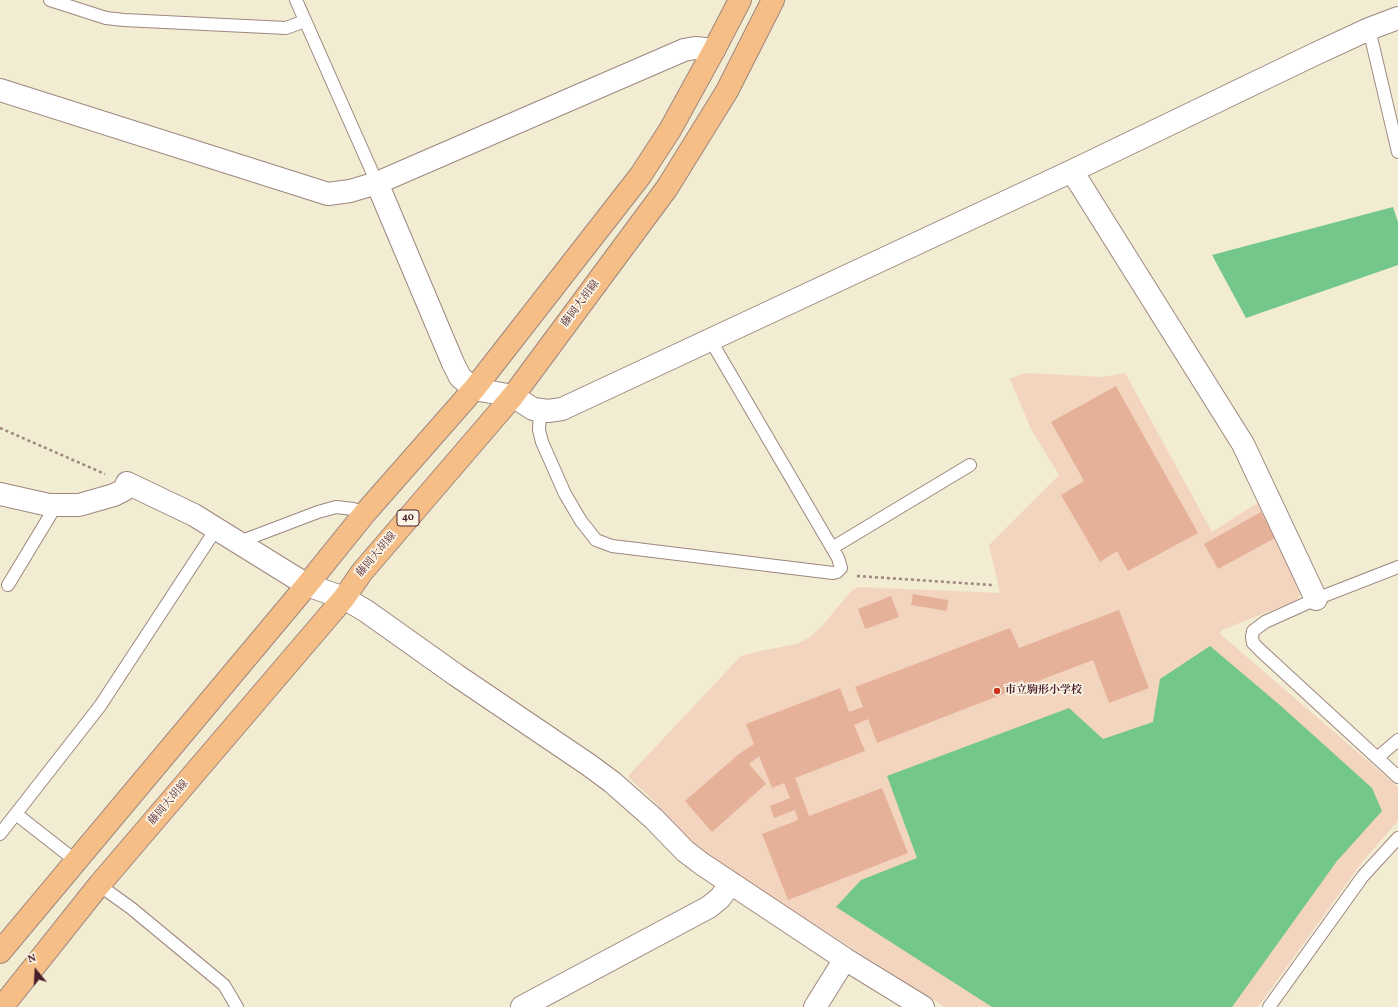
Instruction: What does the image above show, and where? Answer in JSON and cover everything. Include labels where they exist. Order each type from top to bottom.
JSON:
[{"type":"main road","points":[[0,952],[307,585],[365,513],[474,389],[640,176],[670,130],[740,0]]},
{"type":"main road","name":"藤岡大胡線","points":[[2,1007],[99,885],[344,598],[362,572],[513,396],[667,188],[727,91],[773,0]]},
{"type":"street","points":[[377,183],[460,377],[474,389],[513,396],[533,409],[540,411],[562,409],[576,404],[1072,171],[1313,55],[1369,29],[1398,18]]},
{"type":"street","points":[[0,90],[328,194],[350,191],[377,183],[684,50],[695,48],[714,50]]},
{"type":"street","points":[[1072,171],[1243,444],[1316,600]]},
{"type":"street","points":[[0,494],[49,504],[80,505],[114,495],[124,490],[127,483],[194,515],[307,585],[344,598],[366,610],[456,675],[589,765],[638,804],[685,852],[845,959],[923,1007]]},
{"type":"street","points":[[522,1007],[709,907],[720,898],[731,883]]},
{"type":"street","points":[[815,1007],[845,959]]},
{"type":"lane","points":[[50,0],[106,18],[124,20],[286,28],[305,21]]},
{"type":"lane","points":[[296,0],[377,183]]},
{"type":"lane","points":[[1369,29],[1398,152]]},
{"type":"lane","points":[[540,411],[539,430],[542,442],[569,500],[581,521],[596,540],[612,546],[833,573],[837,572],[841,568],[832,548],[711,341]]},
{"type":"lane","points":[[832,548],[970,465]]},
{"type":"lane","points":[[8,585],[57,504]]},
{"type":"lane","points":[[241,544],[247,539],[318,512],[336,507],[353,508],[365,513]]},
{"type":"lane","points":[[0,834],[100,706],[216,529]]},
{"type":"lane","points":[[1398,567],[1316,600],[1258,626],[1253,631],[1252,637],[1253,643],[1398,777]]},
{"type":"lane","points":[[1377,758],[1398,740]]},
{"type":"lane","points":[[16,814],[76,861]]},
{"type":"lane","points":[[1269,1007],[1359,882],[1398,838]]},
{"type":"lane","points":[[99,885],[131,908],[224,985],[237,1007]]},
{"type":"path","points":[[0,428],[127,483]]},
{"type":"path","points":[[841,568],[853,576],[992,585]]},
{"type":"shaded area","name":"市立駒形小学校","points":[[1025,373],[1103,377],[1125,373],[1212,532],[1262,500],[1303,589],[1297,600],[1222,630],[1219,633],[1398,787],[1398,821],[1362,862],[1258,1007],[945,1007],[697,850],[650,797],[629,778],[629,775],[741,656],[797,644],[810,637],[822,626],[852,590],[859,587],[1000,593],[989,545],[1059,475],[1031,429],[1010,379]]},
{"type":"green space","points":[[1393,207],[1398,222],[1398,265],[1246,318],[1212,255]]},
{"type":"green space","points":[[1210,646],[1281,706],[1372,788],[1382,811],[1337,861],[1232,1007],[992,1007],[836,907],[861,880],[917,858],[887,776],[1069,708],[1103,739],[1153,722],[1160,679]]},
{"type":"building","points":[[1116,386],[1198,533],[1128,571],[1117,551],[1100,562],[1061,495],[1084,481],[1051,422]]},
{"type":"building","points":[[1261,512],[1275,538],[1218,569],[1204,544]]},
{"type":"building","points":[[913,594],[948,600],[947,611],[911,605]]},
{"type":"building","points":[[891,596],[899,617],[865,629],[858,609]]},
{"type":"building","points":[[1119,610],[1149,688],[1109,703],[1093,660],[1025,686],[1023,680],[1008,685],[1011,691],[877,743],[868,719],[854,725],[865,751],[795,778],[809,816],[882,788],[908,853],[788,900],[762,834],[798,820],[795,810],[774,818],[770,806],[790,798],[784,783],[772,788],[759,756],[749,764],[766,784],[712,832],[685,801],[739,754],[754,744],[746,724],[840,688],[849,712],[863,707],[855,687],[1010,628],[1019,648]]},
{"type":"place","name":"市立駒形小学校","points":[[997,691]]}]
